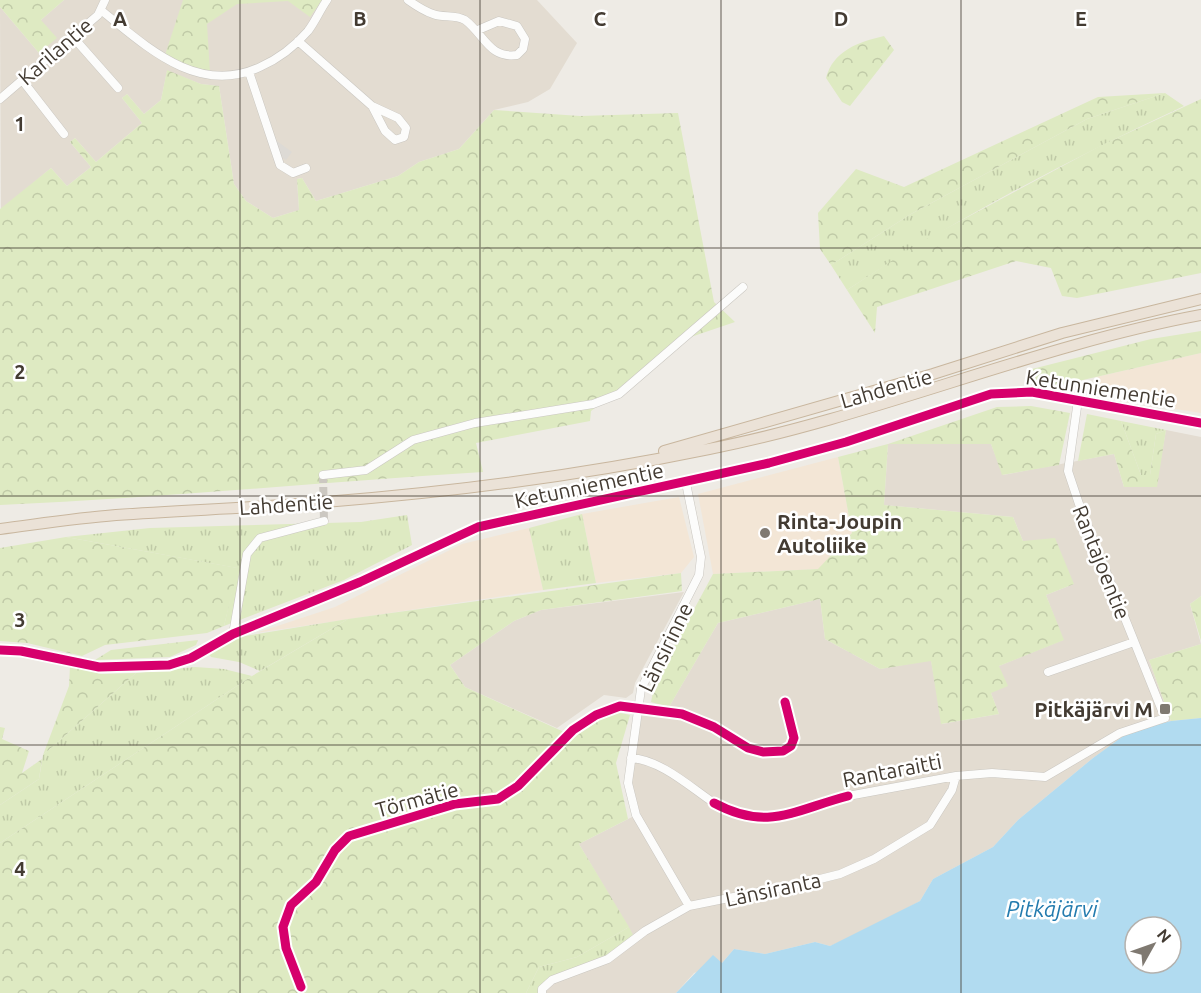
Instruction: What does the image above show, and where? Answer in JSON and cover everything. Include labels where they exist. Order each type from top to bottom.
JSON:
[{"type":"highway","name":"Lahdentie","points":[[570,473],[707,440],[1062,333],[1201,299]]},
{"type":"highway","name":"Lahdentie","points":[[0,529],[113,515],[326,502],[456,489],[570,473],[711,449],[860,410],[1067,347],[1156,323],[1201,315]]},
{"type":"street","name":"Karilantie","points":[[0,99],[102,11],[105,0]]},
{"type":"street","points":[[102,11],[131,36],[178,66],[197,73],[223,76],[249,72],[270,62],[298,41],[327,0]]},
{"type":"street","points":[[408,0],[434,15],[460,17],[478,30],[486,46],[498,54],[517,55],[523,49],[525,39],[517,26],[500,21],[478,30]]},
{"type":"street","points":[[73,37],[118,88]]},
{"type":"street","points":[[298,41],[372,106],[398,118],[406,128],[404,137],[395,140],[385,131],[372,106]]},
{"type":"street","points":[[249,72],[280,165],[293,173],[306,168]]},
{"type":"street","points":[[22,80],[64,134]]},
{"type":"street","points":[[323,475],[366,470],[413,440],[475,423],[593,404],[619,394],[743,287]]},
{"type":"street","name":"Ketunniementie","points":[[0,650],[21,651],[99,667],[169,665],[191,658],[233,634],[360,582],[477,527],[686,483],[846,442],[991,394],[1032,392],[1201,423]]},
{"type":"street","name":"Rantajoentie","points":[[1078,400],[1068,471],[1165,718]]},
{"type":"street","name":"Länsirinne","points":[[686,483],[701,557],[699,575],[645,680],[628,783],[636,815],[689,906]]},
{"type":"street","points":[[233,634],[247,554],[260,537],[324,521]]},
{"type":"street","points":[[1048,672],[1134,642]]},
{"type":"street","name":"Törmätie","points":[[301,987],[286,948],[283,927],[291,904],[316,882],[335,850],[349,836],[455,804],[498,800],[518,786],[573,730],[596,715],[620,706],[695,718],[748,748],[763,752],[783,751],[791,746],[794,738],[784,702]]},
{"type":"street","name":"Rantaraitti","points":[[848,796],[956,776],[992,774],[1045,777],[1120,733],[1165,718]]},
{"type":"street","points":[[631,758],[650,763],[671,774],[714,803]]},
{"type":"street","name":"Länsiranta","points":[[542,993],[542,989],[552,980],[608,959],[645,931],[689,906],[808,882],[855,868],[930,825],[952,790],[956,776]]},
{"type":"shaded area","points":[[64,0],[537,0],[577,43],[550,89],[528,102],[494,110],[459,149],[419,162],[398,176],[316,201],[302,178],[297,179],[299,210],[273,218],[246,201],[234,184],[219,86],[201,84],[167,71],[161,100],[144,114],[127,94],[122,98],[142,123],[96,162],[75,138],[70,142],[91,167],[67,186],[51,168],[1,210],[0,7],[39,53],[41,20]]},
{"type":"shaded area","points":[[270,136],[292,152],[286,160],[283,158],[279,162]]},
{"type":"shaded area","points":[[1201,353],[1201,413],[1105,398],[1096,377]]},
{"type":"shaded area","points":[[1166,430],[1201,437],[1201,596],[1190,604],[1201,644],[1149,660],[1171,721],[1129,733],[1093,758],[1018,820],[993,847],[933,879],[920,901],[862,933],[830,946],[815,942],[765,954],[734,949],[722,963],[694,973],[676,993],[542,993],[552,980],[635,939],[579,844],[636,815],[628,783],[639,708],[666,712],[718,623],[820,599],[825,639],[880,669],[931,660],[942,724],[999,714],[991,693],[999,666],[1063,640],[1046,595],[1074,584],[1023,541],[1013,517],[884,505],[888,444],[991,444],[1003,475],[1114,454],[1124,487],[1156,487]]},
{"type":"shaded area","points":[[838,457],[852,533],[819,569],[713,574],[698,494]]},
{"type":"shaded area","points":[[679,497],[694,557],[681,573],[596,583],[582,514]]},
{"type":"shaded area","points":[[529,528],[543,590],[256,633],[335,607],[462,544]]},
{"type":"shaded area","points":[[684,592],[635,683],[633,693],[626,698],[604,695],[557,728],[465,687],[450,665],[514,621],[541,610]]},
{"type":"green space","points":[[0,0],[64,0],[41,20],[57,38],[39,53],[0,7]]},
{"type":"green space","points":[[183,0],[322,0],[310,17],[288,1],[237,4],[207,24],[210,73],[199,71],[165,55]]},
{"type":"green space","points":[[884,36],[894,50],[850,106],[842,102],[826,78],[834,61],[856,45]]},
{"type":"green space","points":[[167,70],[201,84],[219,86],[234,184],[246,201],[273,218],[299,210],[297,179],[302,178],[316,201],[398,176],[419,162],[459,149],[494,110],[580,116],[678,113],[714,302],[735,322],[682,340],[591,411],[590,421],[476,443],[483,472],[0,505],[0,209],[51,168],[67,186],[91,167],[70,142],[75,138],[96,162],[142,123],[122,98],[127,94],[144,114],[161,100]]},
{"type":"green space","points":[[1165,93],[1184,106],[1012,192],[928,239],[847,290],[831,265],[911,214],[1087,119]]},
{"type":"green space","points":[[1165,93],[1087,119],[911,214],[831,265],[820,249],[818,213],[856,169],[904,187],[1098,97]]},
{"type":"green space","points":[[1201,99],[1201,273],[1077,298],[1062,296],[1051,268],[1016,261],[877,307],[875,333],[847,290],[919,243],[1100,146]]},
{"type":"green space","points":[[1201,331],[1201,353],[1061,385],[1028,383],[1032,369],[1151,339]]},
{"type":"green space","points":[[1031,406],[1070,413],[1059,465],[1002,475],[991,444],[888,444],[997,407]]},
{"type":"green space","points":[[1087,414],[1121,421],[1141,475],[1150,475],[1156,434],[1166,430],[1157,487],[1124,487],[1114,454],[1078,461]]},
{"type":"green space","points":[[1121,421],[1166,430],[1156,434],[1150,475],[1141,475]]},
{"type":"green space","points":[[888,444],[884,505],[1013,517],[1023,541],[1055,538],[1074,584],[1046,595],[1064,640],[999,666],[1008,686],[991,693],[999,714],[941,724],[931,661],[880,669],[825,639],[820,599],[718,623],[669,707],[651,702],[655,682],[713,574],[818,569],[852,533],[838,457]]},
{"type":"green space","points":[[582,514],[596,583],[543,590],[529,528]]},
{"type":"green space","points":[[407,515],[412,545],[344,580],[224,626],[237,568],[66,537],[150,528],[361,522]]},
{"type":"green space","points":[[66,537],[238,568],[224,626],[207,633],[105,645],[82,656],[27,643],[0,641],[0,548]]},
{"type":"green space","points":[[681,573],[682,591],[541,610],[514,621],[450,665],[465,687],[575,737],[607,715],[622,713],[630,715],[616,763],[628,819],[579,844],[629,927],[577,957],[539,967],[526,993],[0,993],[0,843],[252,676],[348,619]]},
{"type":"green space","points":[[1201,596],[1201,641],[1190,604]]},
{"type":"green space","points":[[348,619],[260,671],[239,662],[211,657],[209,654],[239,637]]},
{"type":"green space","points":[[198,640],[196,645],[170,657],[95,660],[111,650]]},
{"type":"green space","points":[[1201,644],[1201,718],[1171,721],[1149,660]]},
{"type":"green space","points":[[70,666],[102,674],[136,673],[43,755],[69,686]]},
{"type":"green space","points":[[195,667],[224,669],[252,676],[0,843],[0,805],[39,779],[43,755],[136,673]]},
{"type":"green space","points":[[0,727],[5,728],[2,739],[29,751],[22,773],[42,759],[39,779],[0,805]]},
{"type":"green space","points":[[629,927],[635,939],[607,959],[552,980],[542,993],[526,993],[539,967],[577,957]]},
{"type":"water","name":"Pitkäjärvi","points":[[1201,718],[1201,993],[676,993],[713,955],[722,963],[734,949],[765,954],[815,942],[830,946],[920,901],[933,879],[993,847],[1018,820],[1093,758],[1129,732],[1171,721]]},
{"type":"tunnel","points":[[323,475],[324,521]]},
{"type":"cycle path","points":[[0,650],[21,651],[99,667],[169,665],[191,658],[233,634],[360,582],[478,527],[769,463],[846,442],[991,394],[1032,392],[1201,423]]},
{"type":"cycle path","points":[[301,987],[286,948],[283,927],[291,905],[316,882],[335,850],[349,836],[455,804],[498,799],[518,786],[573,730],[596,715],[620,706],[682,714],[714,727],[748,748],[763,752],[783,751],[791,746],[794,738],[785,702]]},
{"type":"cycle path","points":[[714,803],[733,812],[766,817],[781,816],[848,796]]},
{"type":"place","name":"Rinta-Joupin Autoliike","points":[[765,533]]},
{"type":"place","name":"Pitkäjärvi M","points":[[1165,709]]}]
